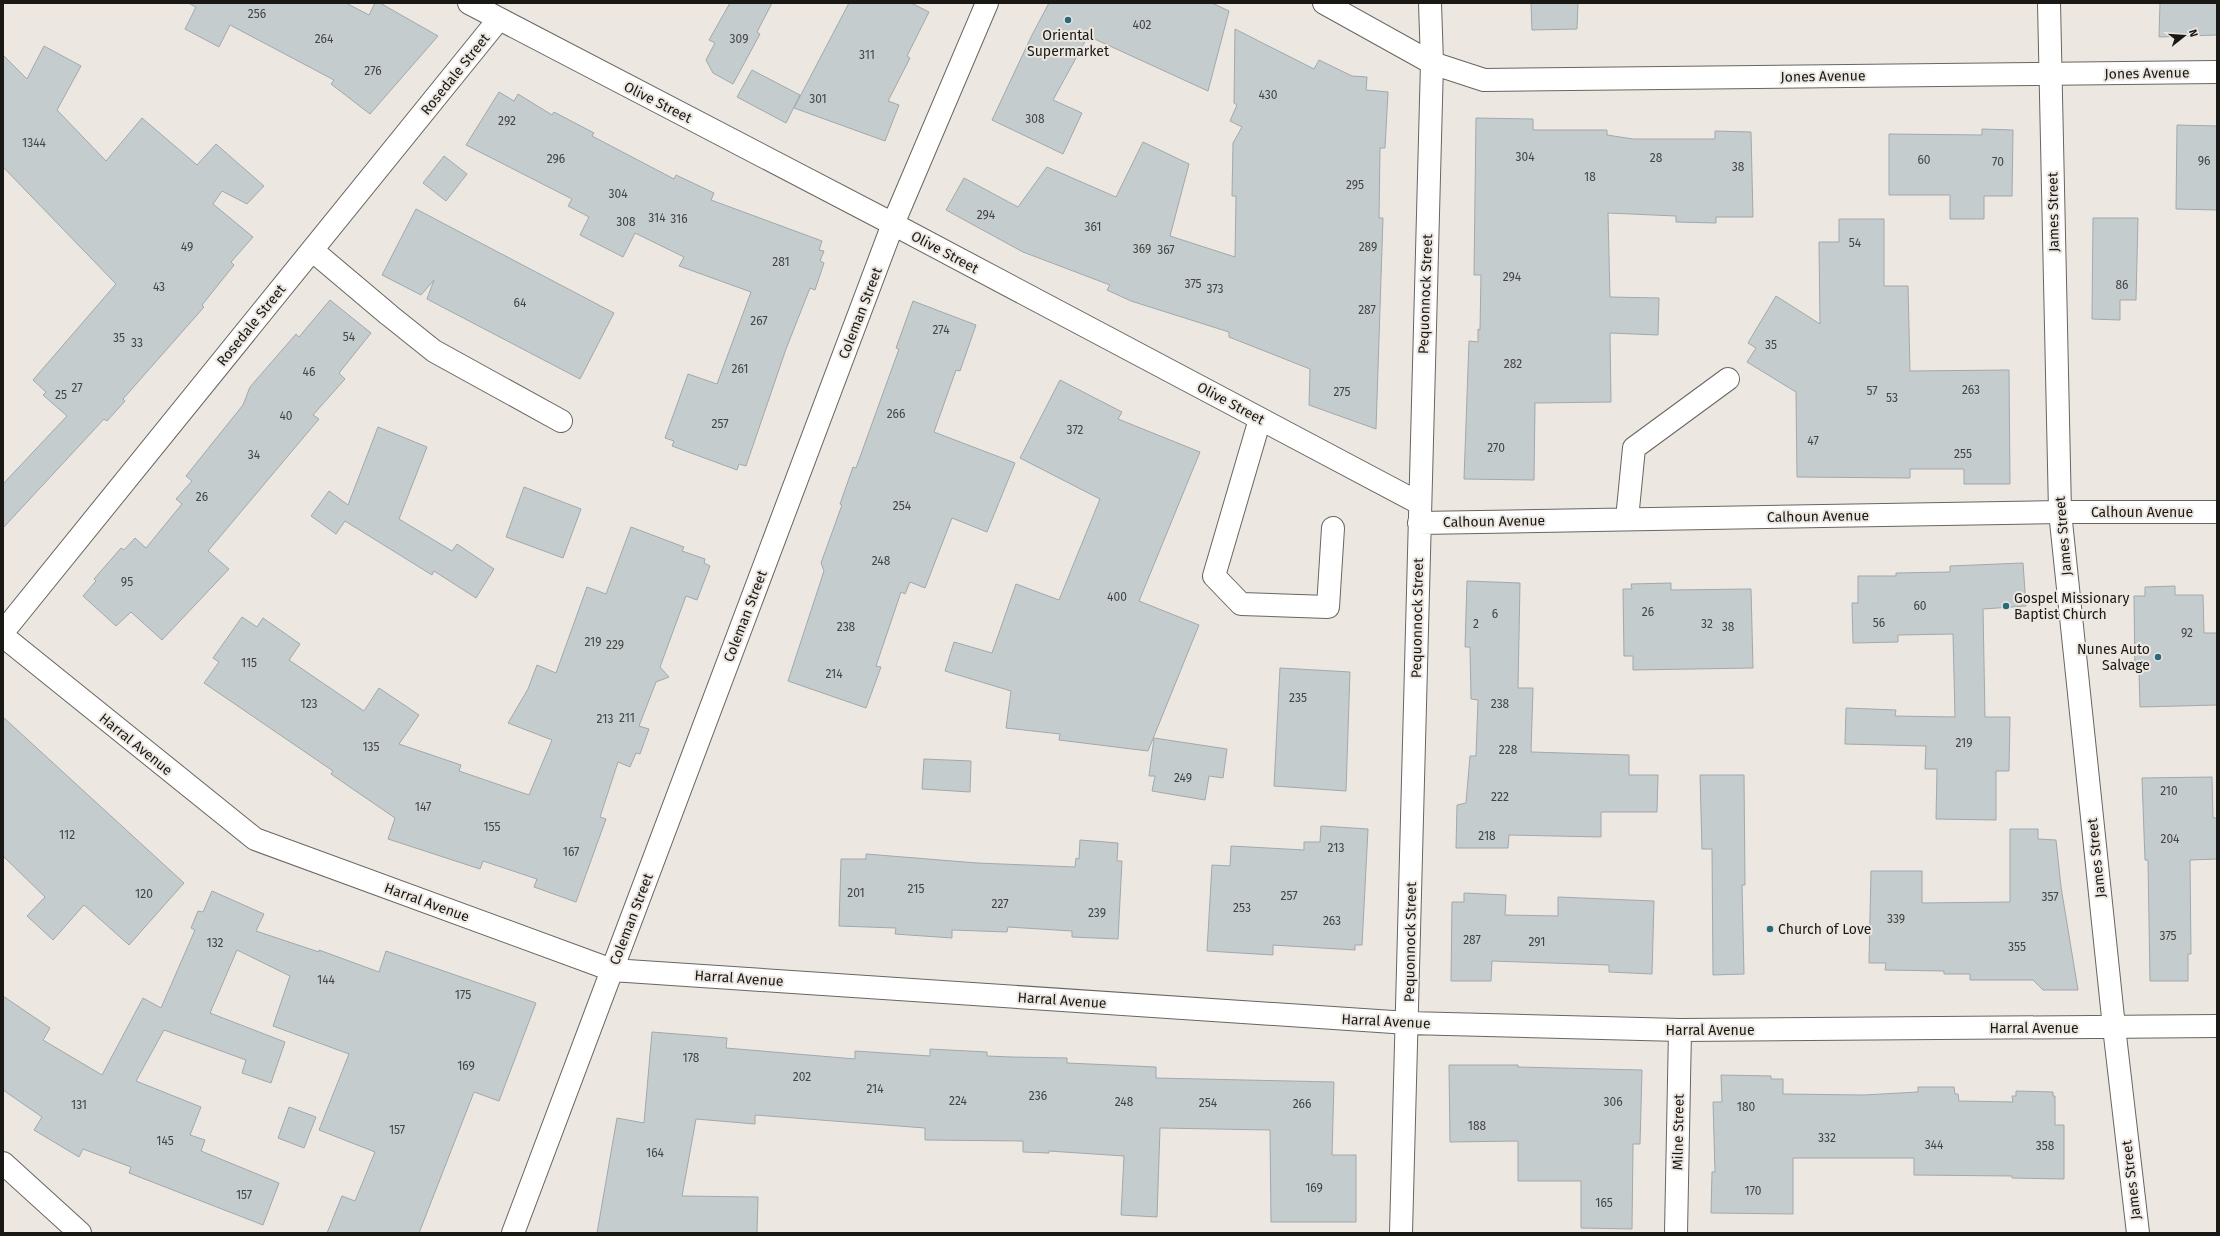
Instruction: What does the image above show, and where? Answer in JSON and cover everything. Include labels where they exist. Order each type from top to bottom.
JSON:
[{"type":"street","name":"Olive Street","points":[[468,3],[893,224],[1260,418],[1419,513]]},
{"type":"street","name":"Coleman Street","points":[[513,1233],[893,224],[987,3]]},
{"type":"street","name":"Jones Avenue","points":[[1324,3],[1432,62],[1484,80],[2217,72]]},
{"type":"street","name":"Pequonnock Street","points":[[1401,1233],[1408,1023],[1419,513],[1432,62],[1430,3]]},
{"type":"street","name":"James Street","points":[[2049,3],[2060,512],[2114,1027],[2138,1233]]},
{"type":"street","name":"Rosedale Street","points":[[3,632],[499,19]]},
{"type":"street","points":[[312,250],[434,351],[561,421]]},
{"type":"street","points":[[1627,519],[1634,448],[1728,379]]},
{"type":"street","points":[[1260,418],[1214,576],[1241,604],[1328,607],[1333,528]]},
{"type":"street","name":"Calhoun Avenue","points":[[1419,513],[1627,519],[2060,512],[2217,512]]},
{"type":"street","name":"Harral Avenue","points":[[3,636],[255,839],[612,970],[1408,1023],[1680,1030],[2217,1026]]},
{"type":"street","name":"Milne Street","points":[[1676,1233],[1680,1030]]},
{"type":"street","points":[[3,1163],[80,1233]]},
{"type":"building","points":[[188,3],[346,3],[369,15],[375,3],[380,3],[438,36],[370,114],[331,84],[334,80],[230,25],[219,47],[185,29],[196,7]]},
{"type":"building","points":[[730,3],[772,3],[757,32],[760,34],[733,84],[713,73],[706,60],[715,43],[709,40]]},
{"type":"building","points":[[849,3],[911,3],[929,12],[907,56],[910,58],[888,101],[899,105],[885,141],[794,108]]},
{"type":"building","points":[[1049,3],[1212,3],[1229,11],[1208,91],[1088,36],[1053,100],[1082,113],[1063,154],[992,120],[1032,35]]},
{"type":"building","points":[[1531,3],[1578,3],[1577,29],[1532,30]]},
{"type":"building","points":[[2160,3],[2217,3],[2217,35],[2159,37]]},
{"type":"building","points":[[1235,29],[1314,69],[1319,60],[1352,76],[1367,77],[1366,90],[1388,92],[1385,148],[1380,148],[1379,218],[1383,218],[1376,429],[1309,405],[1310,369],[1229,337],[1229,332],[1131,301],[1107,290],[1110,285],[1023,252],[946,210],[964,178],[1018,207],[1047,167],[1116,197],[1143,142],[1189,164],[1170,236],[1235,257],[1236,196],[1232,196],[1233,143],[1242,127],[1230,121],[1237,105],[1234,103]]},
{"type":"building","points":[[44,46],[81,66],[57,110],[106,161],[142,118],[197,165],[216,144],[264,186],[247,204],[222,191],[213,204],[253,237],[231,262],[234,265],[202,305],[204,307],[123,399],[125,401],[107,421],[104,419],[3,528],[3,484],[67,416],[43,395],[46,392],[33,380],[116,284],[3,167],[3,55],[27,79]]},
{"type":"building","points":[[752,70],[800,95],[786,123],[737,97]]},
{"type":"building","points":[[499,92],[514,101],[518,94],[552,115],[554,112],[594,133],[592,136],[674,179],[676,175],[714,193],[711,200],[822,241],[819,250],[824,251],[820,261],[824,263],[815,290],[810,288],[786,349],[746,466],[739,464],[737,470],[672,446],[674,441],[665,438],[688,374],[717,384],[751,292],[679,266],[684,257],[635,233],[623,257],[580,235],[589,217],[568,206],[572,199],[466,145]]},
{"type":"building","points":[[1476,118],[1533,119],[1533,130],[1607,130],[1607,135],[1633,139],[1715,139],[1715,131],[1751,132],[1753,217],[1716,217],[1716,223],[1676,222],[1676,216],[1608,213],[1610,297],[1659,298],[1658,335],[1610,333],[1611,402],[1535,403],[1534,480],[1464,479],[1469,341],[1478,342],[1478,329],[1480,330],[1481,275],[1474,275]]},
{"type":"building","points":[[2177,125],[2217,126],[2217,210],[2176,209]]},
{"type":"building","points":[[1982,129],[2013,130],[2012,196],[1984,196],[1984,219],[1950,219],[1950,195],[1889,195],[1889,134],[1982,135]]},
{"type":"building","points":[[444,156],[467,174],[446,201],[423,183]]},
{"type":"building","points":[[416,209],[614,313],[580,379],[427,299],[434,280],[421,295],[382,275]]},
{"type":"building","points":[[2093,218],[2138,218],[2136,300],[2120,300],[2120,320],[2092,319]]},
{"type":"building","points":[[1839,219],[1884,219],[1884,286],[1908,286],[1910,371],[2009,370],[2010,484],[1964,484],[1964,469],[1910,469],[1910,478],[1797,477],[1796,392],[1747,362],[1756,348],[1748,343],[1776,296],[1820,324],[1819,242],[1839,242]]},
{"type":"building","points":[[330,300],[371,333],[339,373],[345,379],[313,415],[319,419],[208,551],[229,569],[162,640],[131,612],[116,626],[83,596],[96,581],[94,579],[121,548],[124,550],[135,538],[146,548],[182,504],[176,499],[192,481],[186,476],[243,405],[250,387],[296,334],[299,337]]},
{"type":"building","points":[[913,301],[976,325],[960,371],[956,370],[934,432],[1015,463],[987,532],[952,518],[925,588],[910,582],[905,594],[901,592],[876,666],[881,667],[866,708],[788,681],[824,571],[821,563],[842,505],[840,504],[853,467],[856,468],[899,349],[896,348]]},
{"type":"building","points":[[1060,380],[1122,412],[1118,419],[1200,452],[1139,601],[1199,625],[1148,751],[1059,740],[1060,734],[1006,728],[1011,691],[945,671],[954,642],[992,653],[1016,584],[1059,600],[1100,499],[1020,458]]},
{"type":"building","points":[[378,427],[427,447],[399,519],[452,551],[457,544],[494,569],[476,598],[434,571],[432,575],[345,521],[336,534],[311,516],[329,491],[348,505]]},
{"type":"building","points":[[524,487],[581,509],[563,558],[506,537]]},
{"type":"building","points":[[631,527],[684,547],[682,551],[705,559],[704,563],[710,566],[697,600],[686,596],[660,667],[669,677],[656,682],[639,726],[649,729],[640,754],[636,753],[630,767],[618,762],[600,817],[606,819],[576,902],[534,887],[537,879],[483,861],[480,869],[388,839],[395,818],[331,774],[333,771],[204,683],[219,662],[213,658],[242,617],[257,627],[263,618],[300,644],[289,660],[364,711],[379,688],[419,715],[399,744],[461,765],[459,771],[529,795],[552,740],[508,723],[528,689],[537,665],[556,673],[587,587],[606,594]]},
{"type":"building","points":[[2023,563],[2026,606],[1983,609],[1985,717],[2010,717],[2009,771],[1996,771],[1996,820],[1936,819],[1937,769],[1925,769],[1926,746],[1845,744],[1846,708],[1896,710],[1895,716],[1955,717],[1953,634],[1898,635],[1898,642],[1853,643],[1852,603],[1858,603],[1858,576],[1896,576],[1896,573],[1950,572],[1950,566]]},
{"type":"building","points":[[1467,581],[1520,583],[1518,688],[1533,688],[1531,752],[1629,755],[1629,775],[1658,775],[1657,812],[1601,812],[1601,837],[1509,835],[1508,848],[1456,848],[1457,805],[1466,803],[1470,756],[1476,756],[1478,700],[1471,699],[1470,647],[1465,647]]},
{"type":"building","points":[[1671,583],[1671,590],[1751,589],[1753,668],[1633,670],[1633,656],[1624,656],[1623,589],[1632,589],[1631,584]]},
{"type":"building","points":[[2175,586],[2175,595],[2203,595],[2204,633],[2217,633],[2217,705],[2140,707],[2139,671],[2135,671],[2134,596],[2145,596],[2145,587]]},
{"type":"building","points":[[1280,668],[1350,672],[1346,791],[1274,786]]},
{"type":"building","points":[[3,717],[184,883],[129,945],[84,905],[53,940],[27,916],[45,897],[3,856]]},
{"type":"building","points":[[1154,738],[1227,749],[1223,778],[1209,776],[1205,800],[1152,791],[1155,776],[1149,776]]},
{"type":"building","points":[[924,759],[971,761],[970,792],[922,789]]},
{"type":"building","points":[[1700,775],[1744,775],[1745,885],[1742,885],[1744,974],[1713,975],[1712,849],[1702,849]]},
{"type":"building","points":[[2212,777],[2213,818],[2217,818],[2217,859],[2190,860],[2191,954],[2188,954],[2188,981],[2150,981],[2148,860],[2145,860],[2142,778]]},
{"type":"building","points":[[1321,826],[1368,829],[1362,945],[1355,945],[1355,950],[1273,945],[1273,955],[1207,951],[1212,865],[1230,866],[1231,846],[1304,850],[1304,842],[1320,842]]},
{"type":"building","points":[[2010,829],[2038,829],[2038,839],[2056,840],[2061,887],[2078,990],[2043,990],[2033,980],[1970,980],[1970,974],[1944,974],[1944,971],[1885,970],[1886,963],[1869,963],[1871,871],[1922,871],[1922,903],[2010,902]]},
{"type":"building","points":[[1080,840],[1118,843],[1117,861],[1122,861],[1118,939],[1072,937],[1072,931],[1008,927],[1007,932],[952,930],[952,938],[895,934],[896,928],[839,926],[841,859],[866,859],[866,854],[977,863],[1075,867],[1076,858],[1079,859]]},
{"type":"building","points":[[212,891],[264,914],[256,931],[319,952],[319,950],[379,972],[386,951],[536,1003],[499,1101],[474,1092],[419,1233],[327,1233],[342,1196],[355,1201],[375,1152],[319,1130],[349,1054],[273,1026],[290,976],[237,950],[210,1013],[285,1042],[271,1083],[242,1073],[246,1060],[164,1030],[136,1081],[201,1107],[190,1135],[205,1140],[201,1151],[279,1183],[263,1225],[129,1173],[131,1167],[83,1149],[79,1157],[34,1130],[42,1117],[3,1090],[3,996],[50,1028],[43,1040],[102,1075],[143,998],[161,1008],[195,930],[191,928],[198,911],[203,912]]},
{"type":"building","points":[[1464,893],[1506,895],[1505,915],[1558,916],[1558,897],[1654,901],[1652,974],[1609,972],[1609,965],[1492,961],[1491,981],[1451,981],[1452,902],[1464,902]]},
{"type":"building","points":[[652,1032],[727,1038],[726,1048],[855,1059],[855,1051],[930,1056],[930,1049],[987,1052],[987,1056],[1067,1058],[1067,1063],[1156,1067],[1156,1078],[1334,1082],[1332,1155],[1356,1155],[1356,1222],[1271,1222],[1270,1130],[1160,1128],[1157,1217],[1121,1215],[1124,1156],[1049,1151],[1049,1153],[1023,1152],[1023,1141],[925,1140],[925,1128],[755,1115],[755,1124],[696,1119],[682,1196],[758,1197],[757,1233],[597,1233],[617,1118],[644,1123]]},
{"type":"building","points":[[1449,1065],[1518,1065],[1518,1067],[1642,1070],[1640,1144],[1633,1144],[1632,1229],[1581,1228],[1581,1181],[1518,1181],[1518,1141],[1450,1142]]},
{"type":"building","points":[[1721,1075],[1771,1076],[1771,1079],[1783,1079],[1783,1094],[1864,1095],[1918,1092],[1918,1087],[1954,1087],[1955,1094],[1958,1094],[1959,1101],[2013,1102],[2012,1096],[2016,1096],[2016,1091],[2053,1092],[2053,1096],[2055,1096],[2055,1125],[2064,1125],[2064,1179],[2012,1178],[2012,1176],[1914,1175],[1914,1158],[1793,1158],[1793,1214],[1711,1213],[1712,1172],[1715,1172],[1713,1102],[1722,1102]]},
{"type":"building","points":[[289,1107],[316,1117],[304,1148],[278,1138]]},
{"type":"place","name":"Oriental Supermarket","points":[[1068,20]]},
{"type":"place","name":"Gospel Missionary Baptist Church","points":[[2006,606]]},
{"type":"place","name":"Nunes Auto Salvage","points":[[2158,657]]},
{"type":"place","name":"Church of Love","points":[[1770,929]]}]
